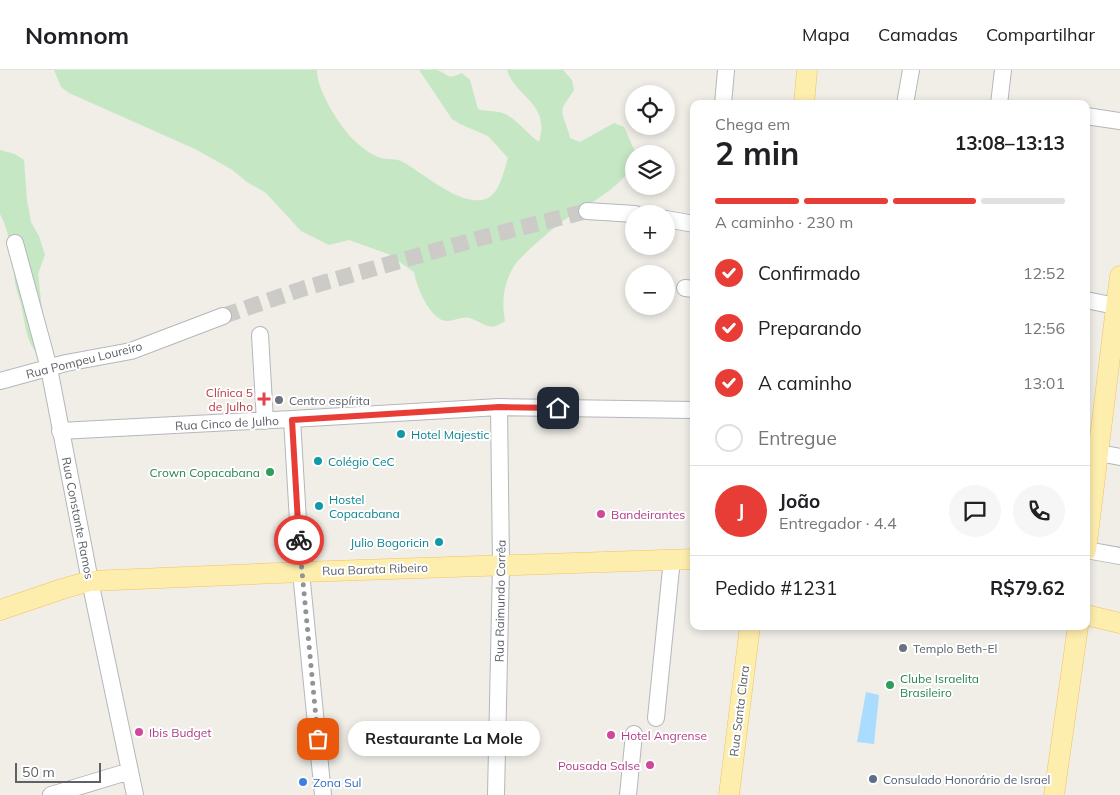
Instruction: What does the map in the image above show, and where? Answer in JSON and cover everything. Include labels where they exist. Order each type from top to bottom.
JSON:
[{"type":"main road","points":[[804,100],[807,70]]},
{"type":"main road","points":[[1090,520],[1118,307],[1120,276]]},
{"type":"main road","name":"Rua Barata Ribeiro","points":[[1,606],[90,581],[690,559]]},
{"type":"main road","points":[[1090,616],[1120,623]]},
{"type":"main road","name":"Rua Santa Clara","points":[[729,795],[750,630]]},
{"type":"main road","points":[[1054,795],[1077,630]]},
{"type":"street","points":[[723,100],[726,70]]},
{"type":"street","points":[[906,100],[911,70]]},
{"type":"street","points":[[1002,70],[1003,100]]},
{"type":"street","points":[[1090,117],[1120,121]]},
{"type":"street","points":[[587,212],[625,213]]},
{"type":"street","points":[[675,221],[690,223]]},
{"type":"street","name":"Rua Constante Ramos","points":[[14,243],[49,368],[90,581],[135,795]]},
{"type":"street","points":[[1090,301],[1118,307]]},
{"type":"street","name":"Rua Pompeu Loureiro","points":[[0,381],[49,368],[132,351],[223,316]]},
{"type":"street","points":[[260,335],[265,421]]},
{"type":"street","name":"Rua Cinco de Julho","points":[[60,430],[292,420],[499,407],[690,410]]},
{"type":"street","name":"Rua Raimundo Corrêa","points":[[496,795],[501,565],[499,407]]},
{"type":"street","points":[[292,420],[301,572],[323,795]]},
{"type":"street","points":[[1099,453],[1120,457]]},
{"type":"street","points":[[1090,551],[1120,556]]},
{"type":"street","points":[[656,718],[672,559]]},
{"type":"street","points":[[628,795],[634,734]]},
{"type":"street","points":[[51,795],[130,771]]},
{"type":"green space","points":[[54,70],[317,70],[325,98],[343,128],[361,147],[381,158],[403,162],[444,189],[467,199],[478,200],[488,198],[496,191],[508,158],[488,136],[452,119],[419,70],[436,70],[447,76],[462,73],[470,80],[478,109],[505,114],[539,142],[540,118],[536,109],[511,79],[507,70],[563,70],[572,80],[574,90],[562,110],[570,138],[580,142],[614,123],[624,127],[625,135],[628,135],[632,145],[625,145],[625,176],[606,193],[557,226],[516,263],[504,290],[505,321],[495,326],[488,326],[470,318],[447,321],[441,319],[435,315],[425,301],[414,272],[388,254],[349,240],[329,245],[301,231],[266,193],[247,182],[231,169],[195,149],[69,93],[61,87]]},
{"type":"green space","points":[[0,150],[15,154],[24,160],[27,200],[31,222],[39,236],[45,255],[38,274],[45,335],[38,354],[30,343],[26,331],[15,285],[9,239],[0,214]]},
{"type":"water","points":[[866,692],[879,695],[874,744],[857,742]]},
{"type":"tunnel","points":[[223,316],[305,288],[484,237],[587,211]]},
{"type":"way so far","points":[[299,540],[318,739]]},
{"type":"place","name":"Clínica 5 de Julho","points":[[264,399]]},
{"type":"place","name":"Centro espírita","points":[[279,400]]},
{"type":"place","name":"Hotel Majestic","points":[[401,434]]},
{"type":"place","name":"Colégio CeC","points":[[318,461]]},
{"type":"place","name":"Crown Copacabana","points":[[270,472]]},
{"type":"place","name":"Hostel Copacabana","points":[[319,506]]},
{"type":"place","name":"Bandeirantes","points":[[601,514]]},
{"type":"place","name":"Julio Bogoricin","points":[[439,542]]},
{"type":"place","name":"Templo Beth-El","points":[[903,648]]},
{"type":"place","name":"Clube Israelita Brasileiro","points":[[890,685]]},
{"type":"place","name":"Ibis Budget","points":[[139,732]]},
{"type":"place","name":"Hotel Angrense","points":[[611,735]]},
{"type":"place","name":"Restaurante La Mole","points":[[318,739]]},
{"type":"place","name":"Pousada Salse","points":[[650,765]]},
{"type":"place","name":"Consulado Honorário de Israel","points":[[873,779]]},
{"type":"place","name":"Zona Sul","points":[[303,782]]},
{"type":"route","points":[[299,540],[292,420],[499,407],[558,408]]}]
